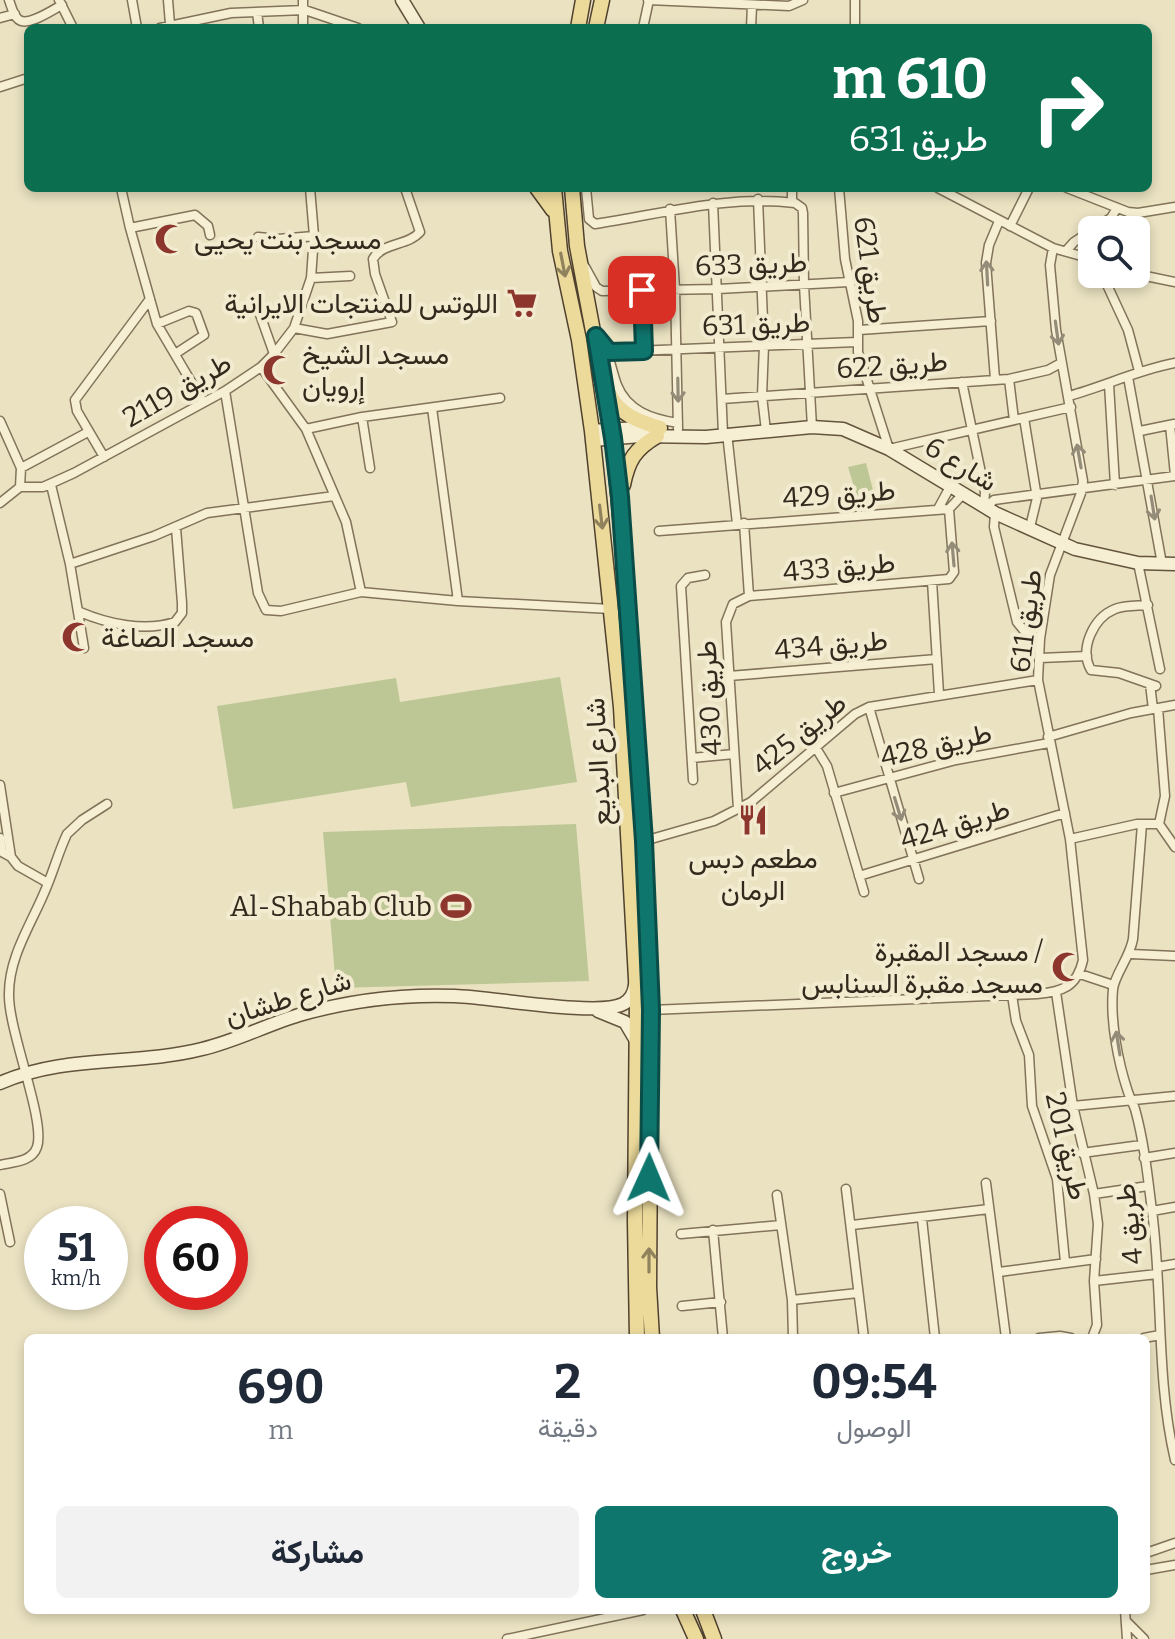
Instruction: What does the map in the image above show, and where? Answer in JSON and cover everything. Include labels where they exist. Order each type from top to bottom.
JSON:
[{"type":"main road","points":[[579,24],[583,0]]},
{"type":"main road","points":[[597,24],[602,0]]},
{"type":"main road","points":[[540,192],[555,214]]},
{"type":"main road","name":"شارع البديع","points":[[554,192],[563,269],[579,340],[592,435],[613,609],[621,707],[636,973],[637,1334]]},
{"type":"main road","name":"شارع البديع","points":[[572,192],[579,255],[596,336],[620,497],[644,841],[651,1010],[648,1246],[652,1334]]},
{"type":"main road","points":[[604,384],[613,402],[623,412],[658,432],[632,455],[620,497]]},
{"type":"main road","points":[[685,1614],[696,1639]]},
{"type":"main road","points":[[705,1614],[714,1639]]},
{"type":"street","points":[[9,0],[22,21],[29,21],[60,3],[71,24]]},
{"type":"street","points":[[132,0],[136,24]]},
{"type":"street","points":[[168,0],[170,24],[231,13],[305,10],[346,24]]},
{"type":"street","points":[[303,0],[303,24]]},
{"type":"street","points":[[402,0],[417,24]]},
{"type":"street","points":[[644,24],[648,0],[793,6],[803,0]]},
{"type":"street","points":[[855,0],[855,24]]},
{"type":"street","points":[[751,24],[752,6]]},
{"type":"street","points":[[257,12],[258,24]]},
{"type":"street","points":[[0,18],[15,14]]},
{"type":"street","points":[[0,87],[24,79]]},
{"type":"street","points":[[122,192],[157,324],[203,402]]},
{"type":"street","name":"طريق 2119","points":[[20,487],[36,489],[51,485],[225,391],[261,367],[274,354],[294,328],[311,278],[314,236],[310,192]]},
{"type":"street","points":[[294,328],[327,334],[392,322],[375,274],[373,259],[381,250],[415,238],[420,232],[406,192]]},
{"type":"street","points":[[586,192],[589,219],[593,224],[713,203],[758,199],[798,204],[803,210],[812,427]]},
{"type":"street","points":[[792,192],[792,202]]},
{"type":"street","name":"طريق 621","points":[[839,192],[849,282],[859,330],[857,342],[868,388],[889,449]]},
{"type":"street","points":[[945,192],[1053,248],[1078,255]]},
{"type":"street","points":[[1010,226],[1027,192]]},
{"type":"street","points":[[1077,192],[1138,213],[1175,207]]},
{"type":"street","points":[[758,199],[764,345],[762,396],[766,431]]},
{"type":"street","points":[[713,203],[723,434],[740,524]]},
{"type":"street","points":[[1112,216],[1117,208]]},
{"type":"street","points":[[596,336],[609,352],[617,386],[627,402],[647,416],[678,426],[670,209]]},
{"type":"street","points":[[130,228],[195,215],[208,226],[210,235]]},
{"type":"street","points":[[995,379],[987,257],[999,221]]},
{"type":"street","points":[[258,237],[314,236]]},
{"type":"street","points":[[1066,251],[1078,239]]},
{"type":"street","name":"طريق 611","points":[[1053,248],[1050,256],[1052,293],[1083,488],[1050,575],[1040,639],[1038,680],[1070,839],[1083,960],[1080,974]]},
{"type":"street","name":"طريق 633","points":[[579,255],[596,287],[602,291],[849,282]]},
{"type":"street","points":[[311,278],[350,276]]},
{"type":"street","points":[[1150,277],[1175,282]]},
{"type":"street","points":[[1108,288],[1128,330],[1139,371]]},
{"type":"street","points":[[642,290],[644,351]]},
{"type":"street","points":[[104,457],[75,405],[77,395],[150,299]]},
{"type":"street","points":[[257,306],[274,354]]},
{"type":"street","points":[[157,324],[189,311],[196,313],[204,335],[175,354]]},
{"type":"street","points":[[859,330],[991,321]]},
{"type":"street","name":"طريق 631","points":[[609,352],[857,342]]},
{"type":"street","name":"طريق 622","points":[[722,399],[1009,379],[1061,363]]},
{"type":"street","points":[[1069,396],[1139,371],[1175,363]]},
{"type":"street","points":[[261,367],[306,429],[353,545],[361,592]]},
{"type":"street","points":[[1128,377],[1169,564]]},
{"type":"street","points":[[1009,379],[1036,494],[1037,507],[1030,527]]},
{"type":"street","points":[[962,382],[988,509],[1017,622],[1026,633],[1040,639]]},
{"type":"street","points":[[1109,384],[1115,485]]},
{"type":"street","points":[[225,391],[258,593],[266,610],[281,611],[361,592],[458,601],[613,609]]},
{"type":"street","points":[[306,429],[362,417],[500,398]]},
{"type":"street","points":[[889,449],[1071,407]]},
{"type":"street","points":[[432,408],[458,601]]},
{"type":"street","points":[[362,417],[370,468]]},
{"type":"street","points":[[0,421],[21,468],[20,487],[0,503]]},
{"type":"street","points":[[988,509],[994,500],[1175,476],[1172,424],[1140,431]]},
{"type":"street","name":"شارع 6","points":[[658,432],[678,426],[723,434]]},
{"type":"street","name":"شارع 6","points":[[592,435],[658,432],[706,437],[812,427],[843,429],[889,449],[988,509],[1075,549],[1138,563],[1169,564]]},
{"type":"street","points":[[21,468],[88,432]]},
{"type":"street","points":[[51,485],[80,612],[84,648]]},
{"type":"street","name":"طريق 429","points":[[938,509],[951,485]]},
{"type":"street","points":[[949,509],[964,493]]},
{"type":"street","points":[[70,564],[176,528],[207,513],[334,496]]},
{"type":"street","name":"طريق 429","points":[[659,531],[949,509]]},
{"type":"street","name":"طريق 433","points":[[749,596],[949,579],[954,572],[949,509]]},
{"type":"street","name":"طريق 429","points":[[740,524],[749,596]]},
{"type":"street","points":[[80,612],[104,621],[143,627],[175,622],[182,613],[176,528]]},
{"type":"street","points":[[1138,563],[1160,669]]},
{"type":"street","name":"طريق 430","points":[[693,780],[681,586],[688,578],[705,575]]},
{"type":"street","name":"طريق 433","points":[[932,581],[939,694]]},
{"type":"street","name":"طريق 430","points":[[738,809],[727,617],[733,604],[749,596]]},
{"type":"street","points":[[1148,605],[1113,610],[1090,634],[1087,656],[1091,670],[1119,673],[1153,685],[1164,767],[1165,796],[1159,824],[1175,847]]},
{"type":"street","points":[[1040,658],[1087,656]]},
{"type":"street","name":"طريق 434","points":[[729,676],[937,659]]},
{"type":"street","name":"طريق 425","points":[[644,841],[702,825],[751,802],[855,714],[869,707],[1038,680]]},
{"type":"street","name":"طريق 428","points":[[834,793],[1175,705]]},
{"type":"street","points":[[869,707],[919,879]]},
{"type":"street","points":[[816,748],[827,766],[864,892]]},
{"type":"street","points":[[692,758],[734,754]]},
{"type":"street","points":[[1164,767],[1175,764]]},
{"type":"street","points":[[0,785],[11,857]]},
{"type":"street","points":[[0,1165],[26,1159],[37,1148],[35,1113],[15,1035],[9,997],[20,944],[67,834],[107,804]]},
{"type":"street","name":"طريق 424","points":[[859,876],[1065,813]]},
{"type":"street","points":[[1070,839],[1142,824],[1159,824]]},
{"type":"street","points":[[651,1010],[1056,992],[1080,974],[1113,985],[1131,954],[1142,824]]},
{"type":"street","points":[[0,838],[2,852],[18,866],[48,883]]},
{"type":"street","points":[[1131,954],[1175,955]]},
{"type":"street","points":[[595,1010],[622,1005],[627,1001],[635,990],[636,973]]},
{"type":"street","name":"طريق 4","points":[[1113,985],[1119,1053],[1132,1100],[1152,1211],[1160,1335],[1169,1431],[1175,1460]]},
{"type":"street","points":[[1056,992],[1073,1106],[1098,1224],[1094,1281],[1097,1325],[1094,1334]]},
{"type":"street","name":"طريق 201","points":[[1012,995],[1016,1021],[1029,1055],[1030,1095],[1035,1119],[1057,1179],[1065,1262]]},
{"type":"street","name":"شارع طشان","points":[[0,1083],[24,1072],[65,1064],[155,1057],[202,1049],[298,1016],[371,998],[455,996],[595,1010]]},
{"type":"street","points":[[595,1010],[629,1026],[637,1045]]},
{"type":"street","points":[[1073,1106],[1175,1096]]},
{"type":"street","points":[[1082,1153],[1141,1145]]},
{"type":"street","points":[[1144,1158],[1175,1153]]},
{"type":"street","points":[[986,1183],[1006,1334]]},
{"type":"street","points":[[1094,1194],[1148,1186]]},
{"type":"street","points":[[846,1189],[863,1334]]},
{"type":"street","points":[[0,1194],[10,1242]]},
{"type":"street","points":[[777,1195],[792,1300],[793,1334]]},
{"type":"street","points":[[1152,1211],[1175,1207]]},
{"type":"street","points":[[852,1225],[989,1209]]},
{"type":"street","points":[[922,1219],[935,1334]]},
{"type":"street","points":[[681,1234],[781,1225]]},
{"type":"street","points":[[713,1230],[723,1334]]},
{"type":"street","points":[[999,1272],[1096,1259]]},
{"type":"street","points":[[1094,1281],[1157,1271],[1175,1264]]},
{"type":"street","points":[[792,1300],[858,1293]]},
{"type":"street","points":[[682,1306],[721,1302]]},
{"type":"street","points":[[1150,1337],[1160,1335]]},
{"type":"street","points":[[1150,1552],[1175,1543]]},
{"type":"street","points":[[1150,1569],[1175,1565]]},
{"type":"street","points":[[507,1639],[624,1614]]},
{"type":"street","points":[[1125,1614],[1127,1639]]},
{"type":"street","points":[[1126,1622],[1144,1639]]},
{"type":"green space","points":[[866,463],[875,498],[859,503],[848,467]]},
{"type":"green space","points":[[560,677],[577,782],[411,807],[406,782],[233,809],[217,706],[396,678],[400,702]]},
{"type":"green space","name":"Al-Shabab Club","points":[[576,824],[589,981],[336,988],[323,832]]},
{"type":"place","name":"مسجد بنت يحيى","points":[[170,239]]},
{"type":"place","name":"اللوتس للمنتجات الايرانية","points":[[522,303]]},
{"type":"place","name":"مسجد الشيخ إرويان","points":[[278,370]]},
{"type":"place","name":"مسجد الصاغة","points":[[77,637]]},
{"type":"place","name":"مطعم دبس الرمان","points":[[753,820]]},
{"type":"place","name":"Al-Shabab Club","points":[[456,906]]},
{"type":"place","name":"مسجد المقبرة / مسجد مقبرة السنابس","points":[[1067,967]]},
{"type":"route","points":[[642,290],[644,351],[609,352],[596,336],[620,497],[644,841],[652,1042],[649,1178]]}]
